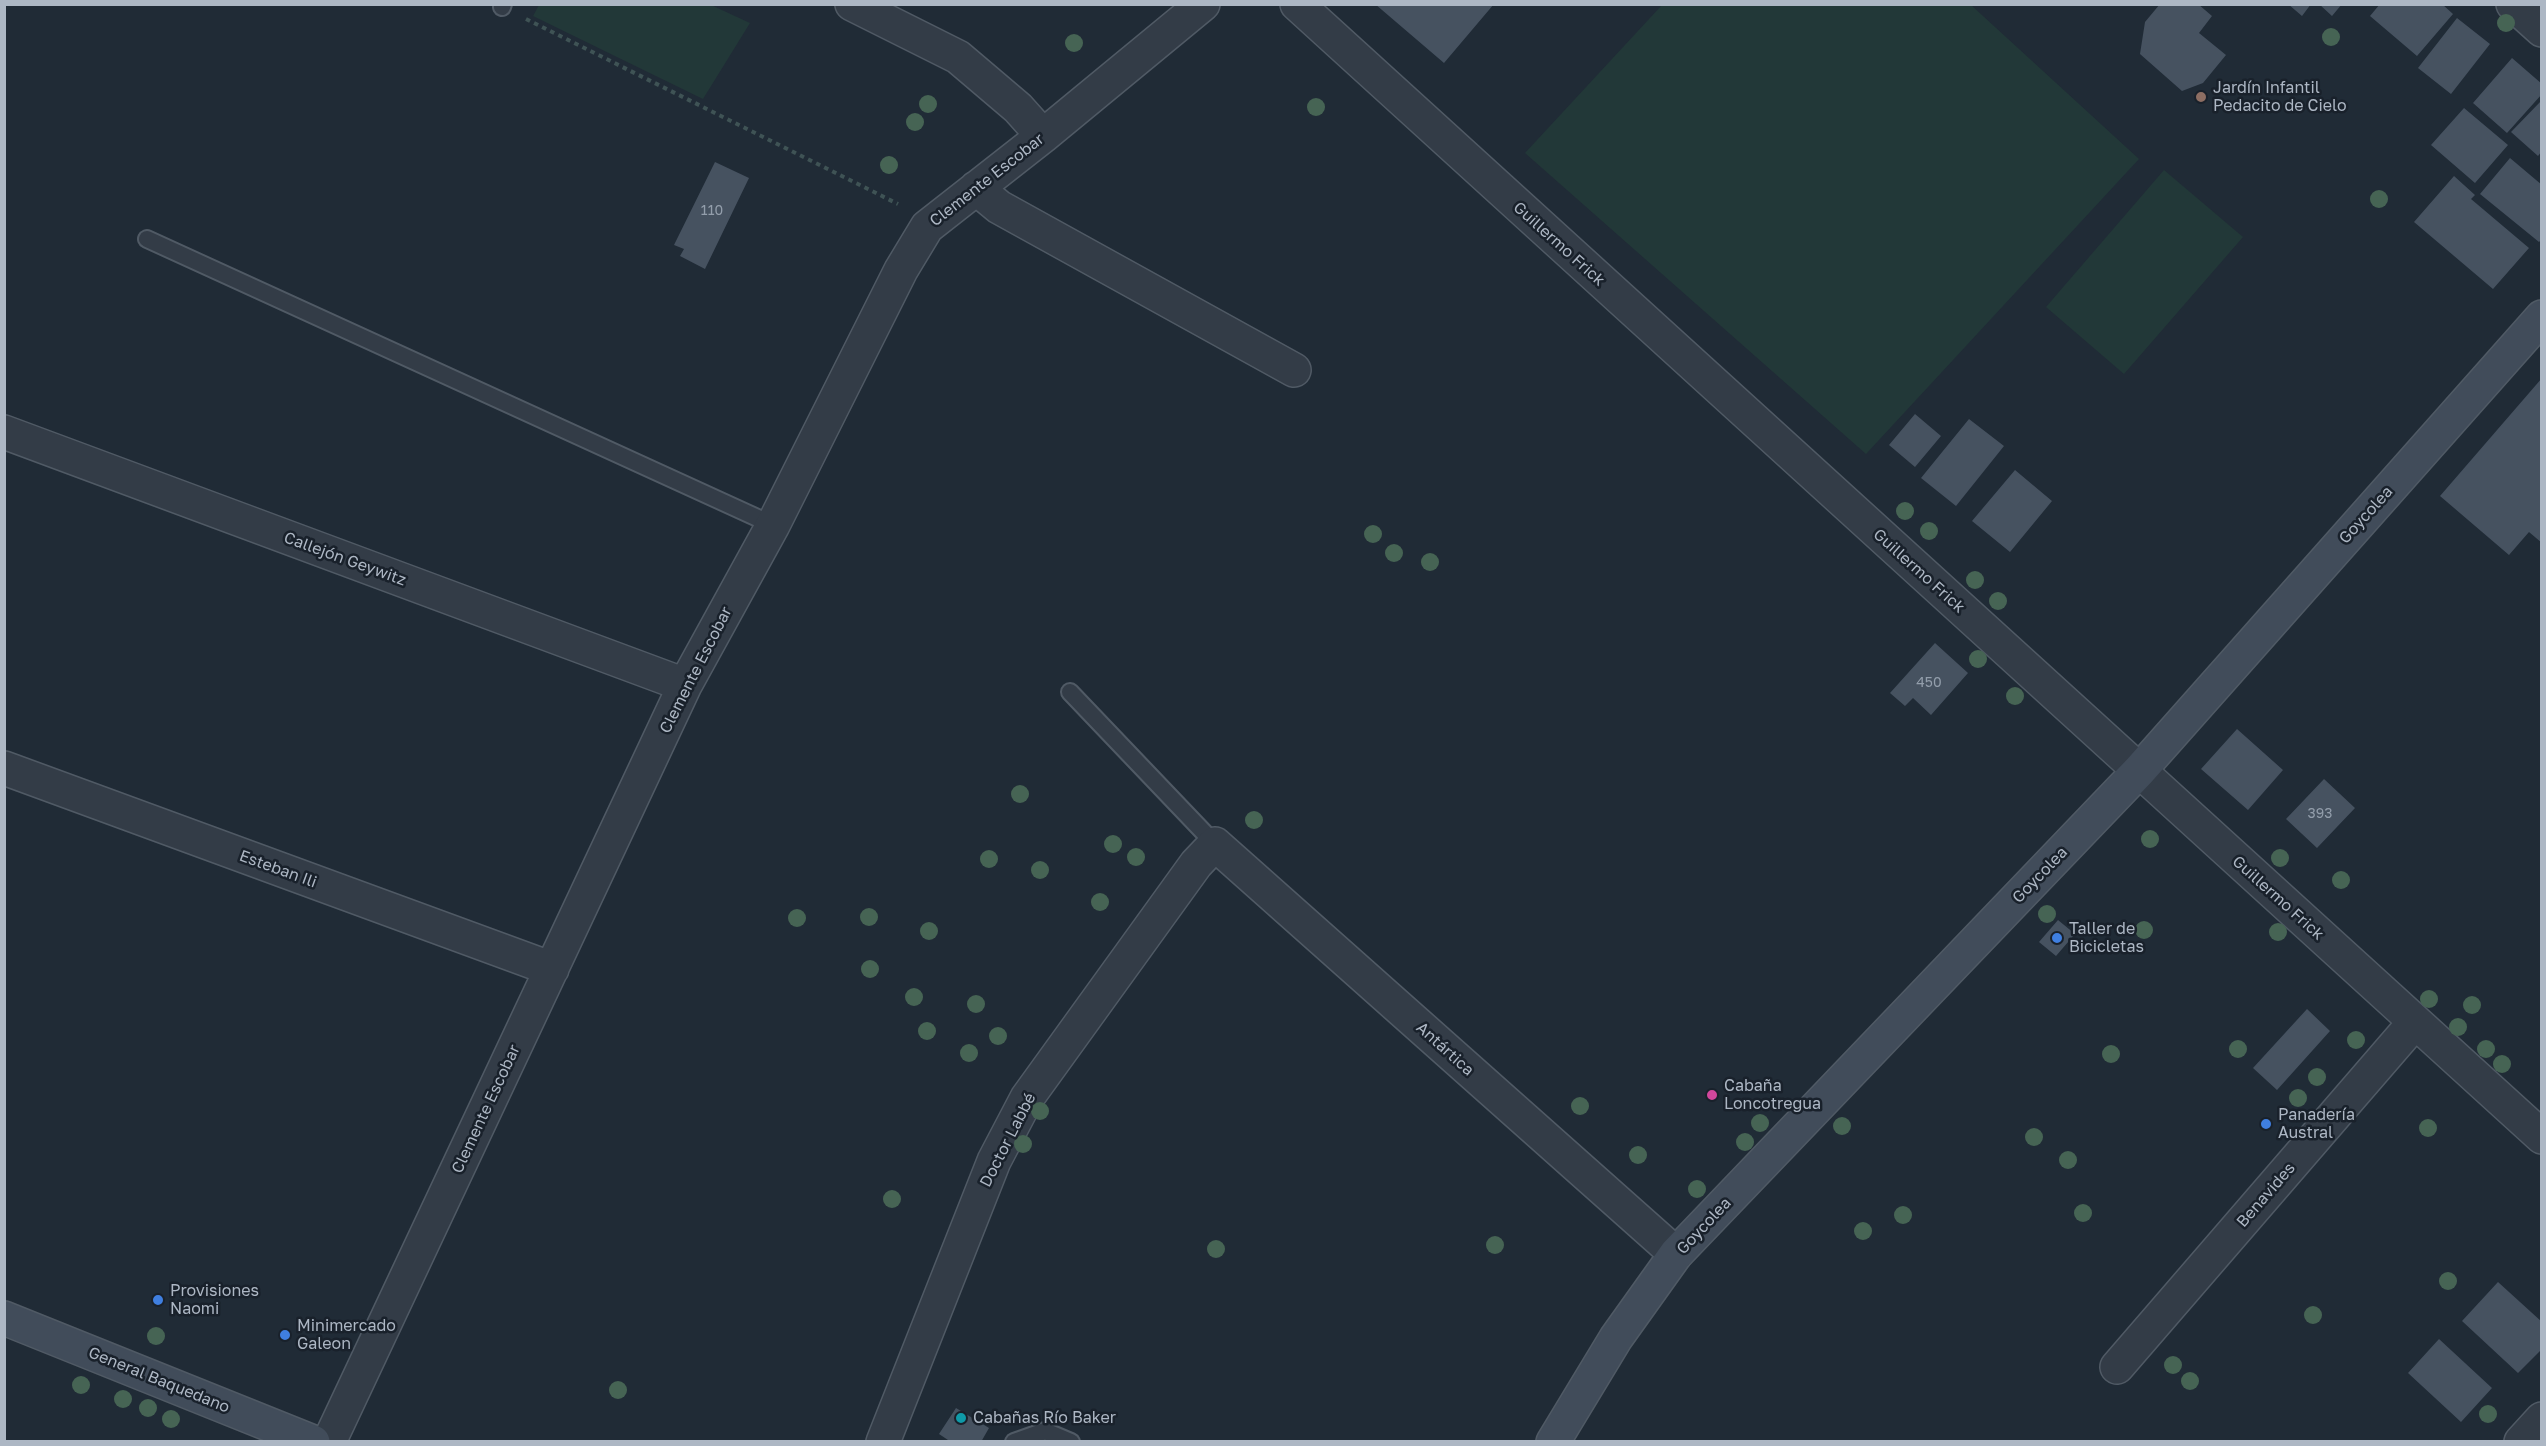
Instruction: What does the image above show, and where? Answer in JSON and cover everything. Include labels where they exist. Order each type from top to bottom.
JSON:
[{"type":"street","points":[[852,4],[958,57],[1018,108],[1043,136]]},
{"type":"street","name":"Clemente Escobar","points":[[329,1442],[685,685],[773,525],[901,270],[927,226],[1043,136],[1203,4]]},
{"type":"street","name":"Guillermo Frick","points":[[1297,4],[2541,1137]]},
{"type":"street","points":[[2512,4],[2541,30]]},
{"type":"street","points":[[976,188],[999,207],[1294,370]]},
{"type":"street","name":"Goycolea","points":[[1553,1442],[1616,1338],[1676,1254],[2139,771],[2541,317]]},
{"type":"street","name":"Callejón Geywitz","points":[[4,432],[685,685]]},
{"type":"street","name":"Esteban Ili","points":[[4,768],[552,969]]},
{"type":"street","name":"Antártica","points":[[1215,844],[1676,1254]]},
{"type":"street","name":"Doctor Labbé","points":[[883,1442],[994,1161],[1027,1098],[1196,864],[1215,844]]},
{"type":"street","name":"Benavides","points":[[2118,1367],[2415,1022]]},
{"type":"street","name":"General Baquedano","points":[[4,1318],[313,1442]]},
{"type":"street","points":[[2521,1442],[2541,1419]]},
{"type":"lane","points":[[147,239],[773,525]]},
{"type":"lane","points":[[1070,692],[1215,844]]},
{"type":"lane","points":[[1014,1442],[1045,1431],[1071,1442]]},
{"type":"path","points":[[502,6],[895,202],[927,226]]},
{"type":"green space","points":[[539,5],[711,5],[750,23],[703,99],[533,16]]},
{"type":"green space","points":[[1662,5],[1971,5],[2139,159],[1866,454],[1525,153]]},
{"type":"green space","points":[[2164,170],[2243,237],[2124,374],[2046,307]]},
{"type":"building","points":[[1375,4],[1494,4],[1444,63]]},
{"type":"building","points":[[2160,4],[2198,4],[2212,16],[2199,33],[2226,55],[2203,83],[2182,91],[2140,54],[2145,22]]},
{"type":"building","points":[[2288,4],[2311,4],[2302,16]]},
{"type":"building","points":[[2319,4],[2342,4],[2332,16]]},
{"type":"building","points":[[2380,4],[2442,4],[2453,14],[2417,56],[2370,16]]},
{"type":"building","points":[[2457,18],[2490,44],[2451,94],[2418,68]]},
{"type":"building","points":[[2512,58],[2542,84],[2542,94],[2507,133],[2473,103]]},
{"type":"building","points":[[2542,100],[2542,151],[2538,156],[2511,132]]},
{"type":"building","points":[[2464,108],[2508,145],[2475,183],[2431,145]]},
{"type":"building","points":[[2510,158],[2542,185],[2542,239],[2539,242],[2480,194]]},
{"type":"building","points":[[715,162],[749,178],[705,269],[680,256],[684,249],[674,245]]},
{"type":"building","points":[[2454,176],[2475,195],[2471,199],[2529,248],[2493,289],[2414,222]]},
{"type":"building","points":[[2542,378],[2542,543],[2529,532],[2509,555],[2440,496]]},
{"type":"building","points":[[1915,414],[1941,436],[1915,467],[1889,445]]},
{"type":"building","points":[[1969,419],[2004,446],[1956,506],[1921,478]]},
{"type":"building","points":[[2015,470],[2052,501],[2010,552],[1972,521]]},
{"type":"building","points":[[1935,643],[1968,673],[1931,715],[1913,698],[1905,706],[1890,693]]},
{"type":"building","points":[[2237,729],[2283,770],[2248,810],[2201,769]]},
{"type":"building","points":[[2324,779],[2355,808],[2317,848],[2286,819]]},
{"type":"building","name":"Taller de Bicicletas","points":[[2058,920],[2075,934],[2056,956],[2039,942]]},
{"type":"building","points":[[2307,1009],[2330,1031],[2277,1090],[2253,1068]]},
{"type":"building","points":[[2498,1282],[2542,1322],[2542,1349],[2518,1373],[2462,1321]]},
{"type":"building","points":[[2439,1339],[2492,1388],[2461,1422],[2408,1373]]},
{"type":"building","name":"Cabañas Río Baker","points":[[956,1408],[989,1428],[981,1442],[951,1442],[939,1434]]},
{"type":"place","name":"Jardín Infantil Pedacito de Cielo","points":[[2201,97]]},
{"type":"place","name":"Taller de Bicicletas","points":[[2057,938]]},
{"type":"place","name":"Cabaña Loncotregua","points":[[1712,1095]]},
{"type":"place","name":"Panadería Austral","points":[[2266,1124]]},
{"type":"place","name":"Provisiones Naomi","points":[[158,1300]]},
{"type":"place","name":"Minimercado Galeon","points":[[285,1335]]},
{"type":"place","name":"Cabañas Río Baker","points":[[961,1418]]}]
